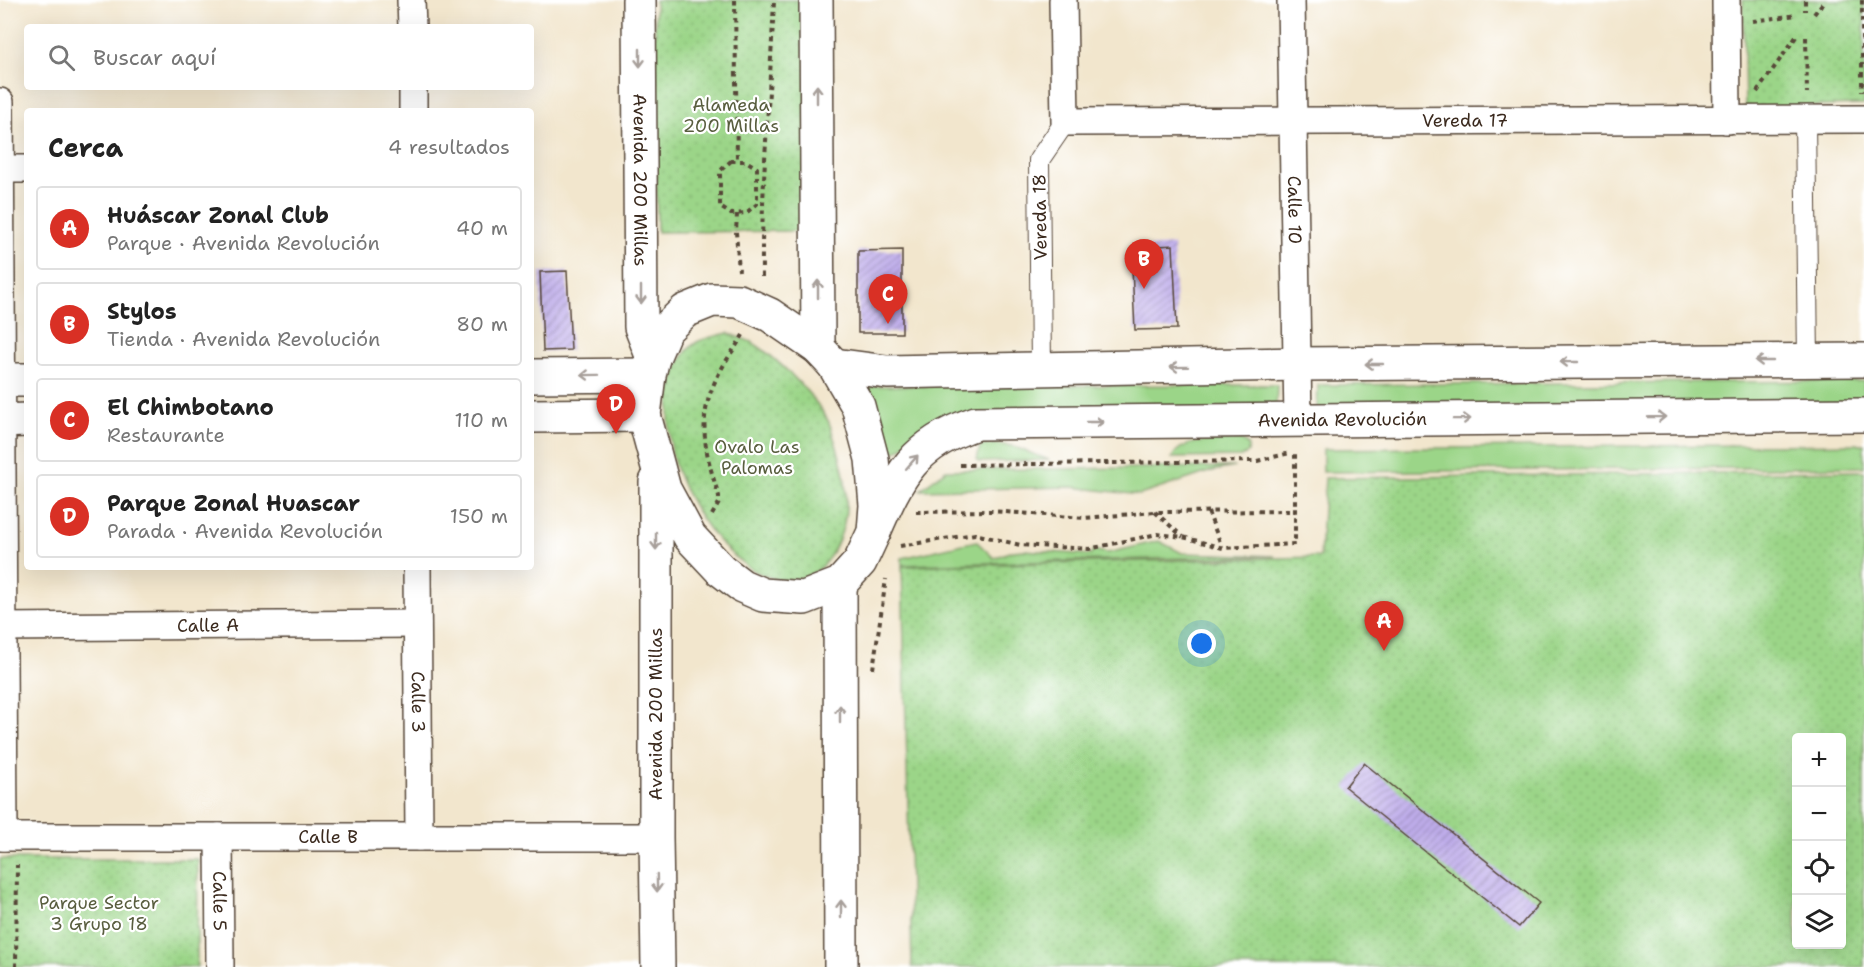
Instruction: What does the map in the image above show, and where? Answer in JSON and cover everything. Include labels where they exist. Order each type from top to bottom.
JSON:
[{"type":"main road","name":"Avenida 200 Millas","points":[[639,0],[641,327],[651,366]]},
{"type":"main road","points":[[816,0],[826,356]]},
{"type":"main road","points":[[712,300],[739,302],[756,309],[770,315],[826,356],[858,406],[872,459],[882,539],[840,584],[804,598],[763,595],[742,586],[721,570],[695,543],[677,516],[664,489],[644,415],[651,366],[666,330],[686,311],[712,300]]},
{"type":"main road","points":[[826,356],[887,372],[1297,364],[1864,360]]},
{"type":"main road","points":[[534,376],[651,366]]},
{"type":"main road","points":[[534,416],[644,415]]},
{"type":"main road","name":"Avenida Revolución","points":[[882,539],[886,504],[904,472],[922,450],[952,431],[976,423],[1864,415]]},
{"type":"main road","name":"Avenida 200 Millas","points":[[656,462],[658,967]]},
{"type":"main road","points":[[840,584],[841,967]]},
{"type":"street","points":[[411,0],[412,24]]},
{"type":"street","points":[[1064,0],[1065,122]]},
{"type":"street","name":"Calle 10","points":[[1291,0],[1298,421]]},
{"type":"street","points":[[1726,0],[1727,120]]},
{"type":"street","points":[[413,90],[413,108]]},
{"type":"street","points":[[0,102],[0,169],[10,380],[1,627],[7,837]]},
{"type":"street","points":[[1806,110],[1808,361]]},
{"type":"street","name":"Vereda 17","points":[[1065,122],[1727,120],[1806,110],[1863,110]]},
{"type":"street","name":"Vereda 18","points":[[1041,369],[1039,160],[1065,122]]},
{"type":"street","points":[[0,169],[24,169]]},
{"type":"street","name":"Calle 3","points":[[417,570],[419,837]]},
{"type":"street","name":"Calle A","points":[[1,627],[417,624]]},
{"type":"street","name":"Calle B","points":[[7,837],[656,837]]},
{"type":"street","name":"Calle 5","points":[[219,837],[220,967]]},
{"type":"path","points":[[735,0],[737,162]]},
{"type":"path","points":[[695,543],[719,502],[705,448],[707,404],[721,370],[744,334],[756,309],[762,284],[761,210],[770,94],[774,0]]},
{"type":"path","points":[[1805,0],[1805,11]]},
{"type":"path","points":[[1815,14],[1825,0]]},
{"type":"path","points":[[1862,0],[1863,110]]},
{"type":"path","points":[[1749,21],[1797,15]]},
{"type":"path","points":[[1757,92],[1798,34]]},
{"type":"path","points":[[1806,37],[1806,110]]},
{"type":"path","points":[[746,161],[758,168],[757,204],[746,213],[738,214],[731,214],[720,207],[720,171],[731,162],[746,161]]},
{"type":"path","points":[[738,214],[736,232],[739,273]]},
{"type":"path","points":[[882,539],[975,534],[1020,545],[1089,549],[1158,534],[1183,537],[1222,548],[1295,544],[1295,452],[1257,461],[957,465]]},
{"type":"path","points":[[882,539],[899,513],[992,511],[1085,518],[1155,512],[1296,511]]},
{"type":"path","points":[[1155,512],[1183,537]]},
{"type":"path","points":[[1208,512],[1222,548]]},
{"type":"path","points":[[872,678],[886,576]]},
{"type":"path","points":[[7,837],[16,967]]},
{"type":"green space","name":"Alameda 200 Millas","points":[[655,0],[806,0],[808,231],[657,232]]},
{"type":"green space","points":[[1743,0],[1864,0],[1864,105],[1745,108]]},
{"type":"green space","name":"Ovalo Las Palomas","points":[[728,333],[753,343],[783,367],[812,397],[831,427],[845,481],[846,510],[840,538],[833,551],[824,564],[811,574],[789,580],[767,576],[746,565],[726,549],[694,507],[675,465],[669,417],[673,381],[679,365],[686,352],[697,342]]},
{"type":"green space","points":[[1864,381],[1864,404],[1317,409],[1318,385]]},
{"type":"green space","points":[[1277,385],[1276,410],[927,432],[885,458],[862,391],[873,386]]},
{"type":"green space","points":[[1240,440],[1246,443],[1248,448],[1248,452],[1241,457],[1172,458],[1176,451],[1192,443]]},
{"type":"green space","points":[[995,444],[1012,446],[1049,460],[979,462],[977,460],[980,446]]},
{"type":"green space","points":[[1864,444],[1864,467],[1323,472],[1323,449]]},
{"type":"green space","points":[[1235,467],[1212,471],[1140,495],[1072,487],[920,490],[946,470]]},
{"type":"green space","points":[[1864,471],[1864,967],[912,967],[902,566],[1320,557],[1325,478]]},
{"type":"green space","points":[[976,541],[994,558],[1012,551],[1024,550],[1091,555],[1093,550],[1108,553],[1159,541],[1182,553],[1275,556],[902,565],[902,558]]},
{"type":"green space","name":"Parque Sector 3 Grupo 18","points":[[0,859],[198,859],[197,967],[0,967]]},
{"type":"building","points":[[1173,245],[1177,329],[1135,330],[1131,248]]},
{"type":"building","points":[[902,250],[902,333],[858,333],[858,251]]},
{"type":"building","points":[[567,271],[571,350],[543,351],[540,272]]},
{"type":"building","points":[[1364,763],[1539,903],[1519,927],[1345,787]]},
{"type":"place","name":"Stylos","points":[[1144,289]]},
{"type":"place","name":"El Chimbotano","points":[[888,324]]},
{"type":"place","name":"Parque Zonal Huascar","points":[[616,434]]},
{"type":"place","name":"Huáscar Zonal Club","points":[[1384,651]]}]
